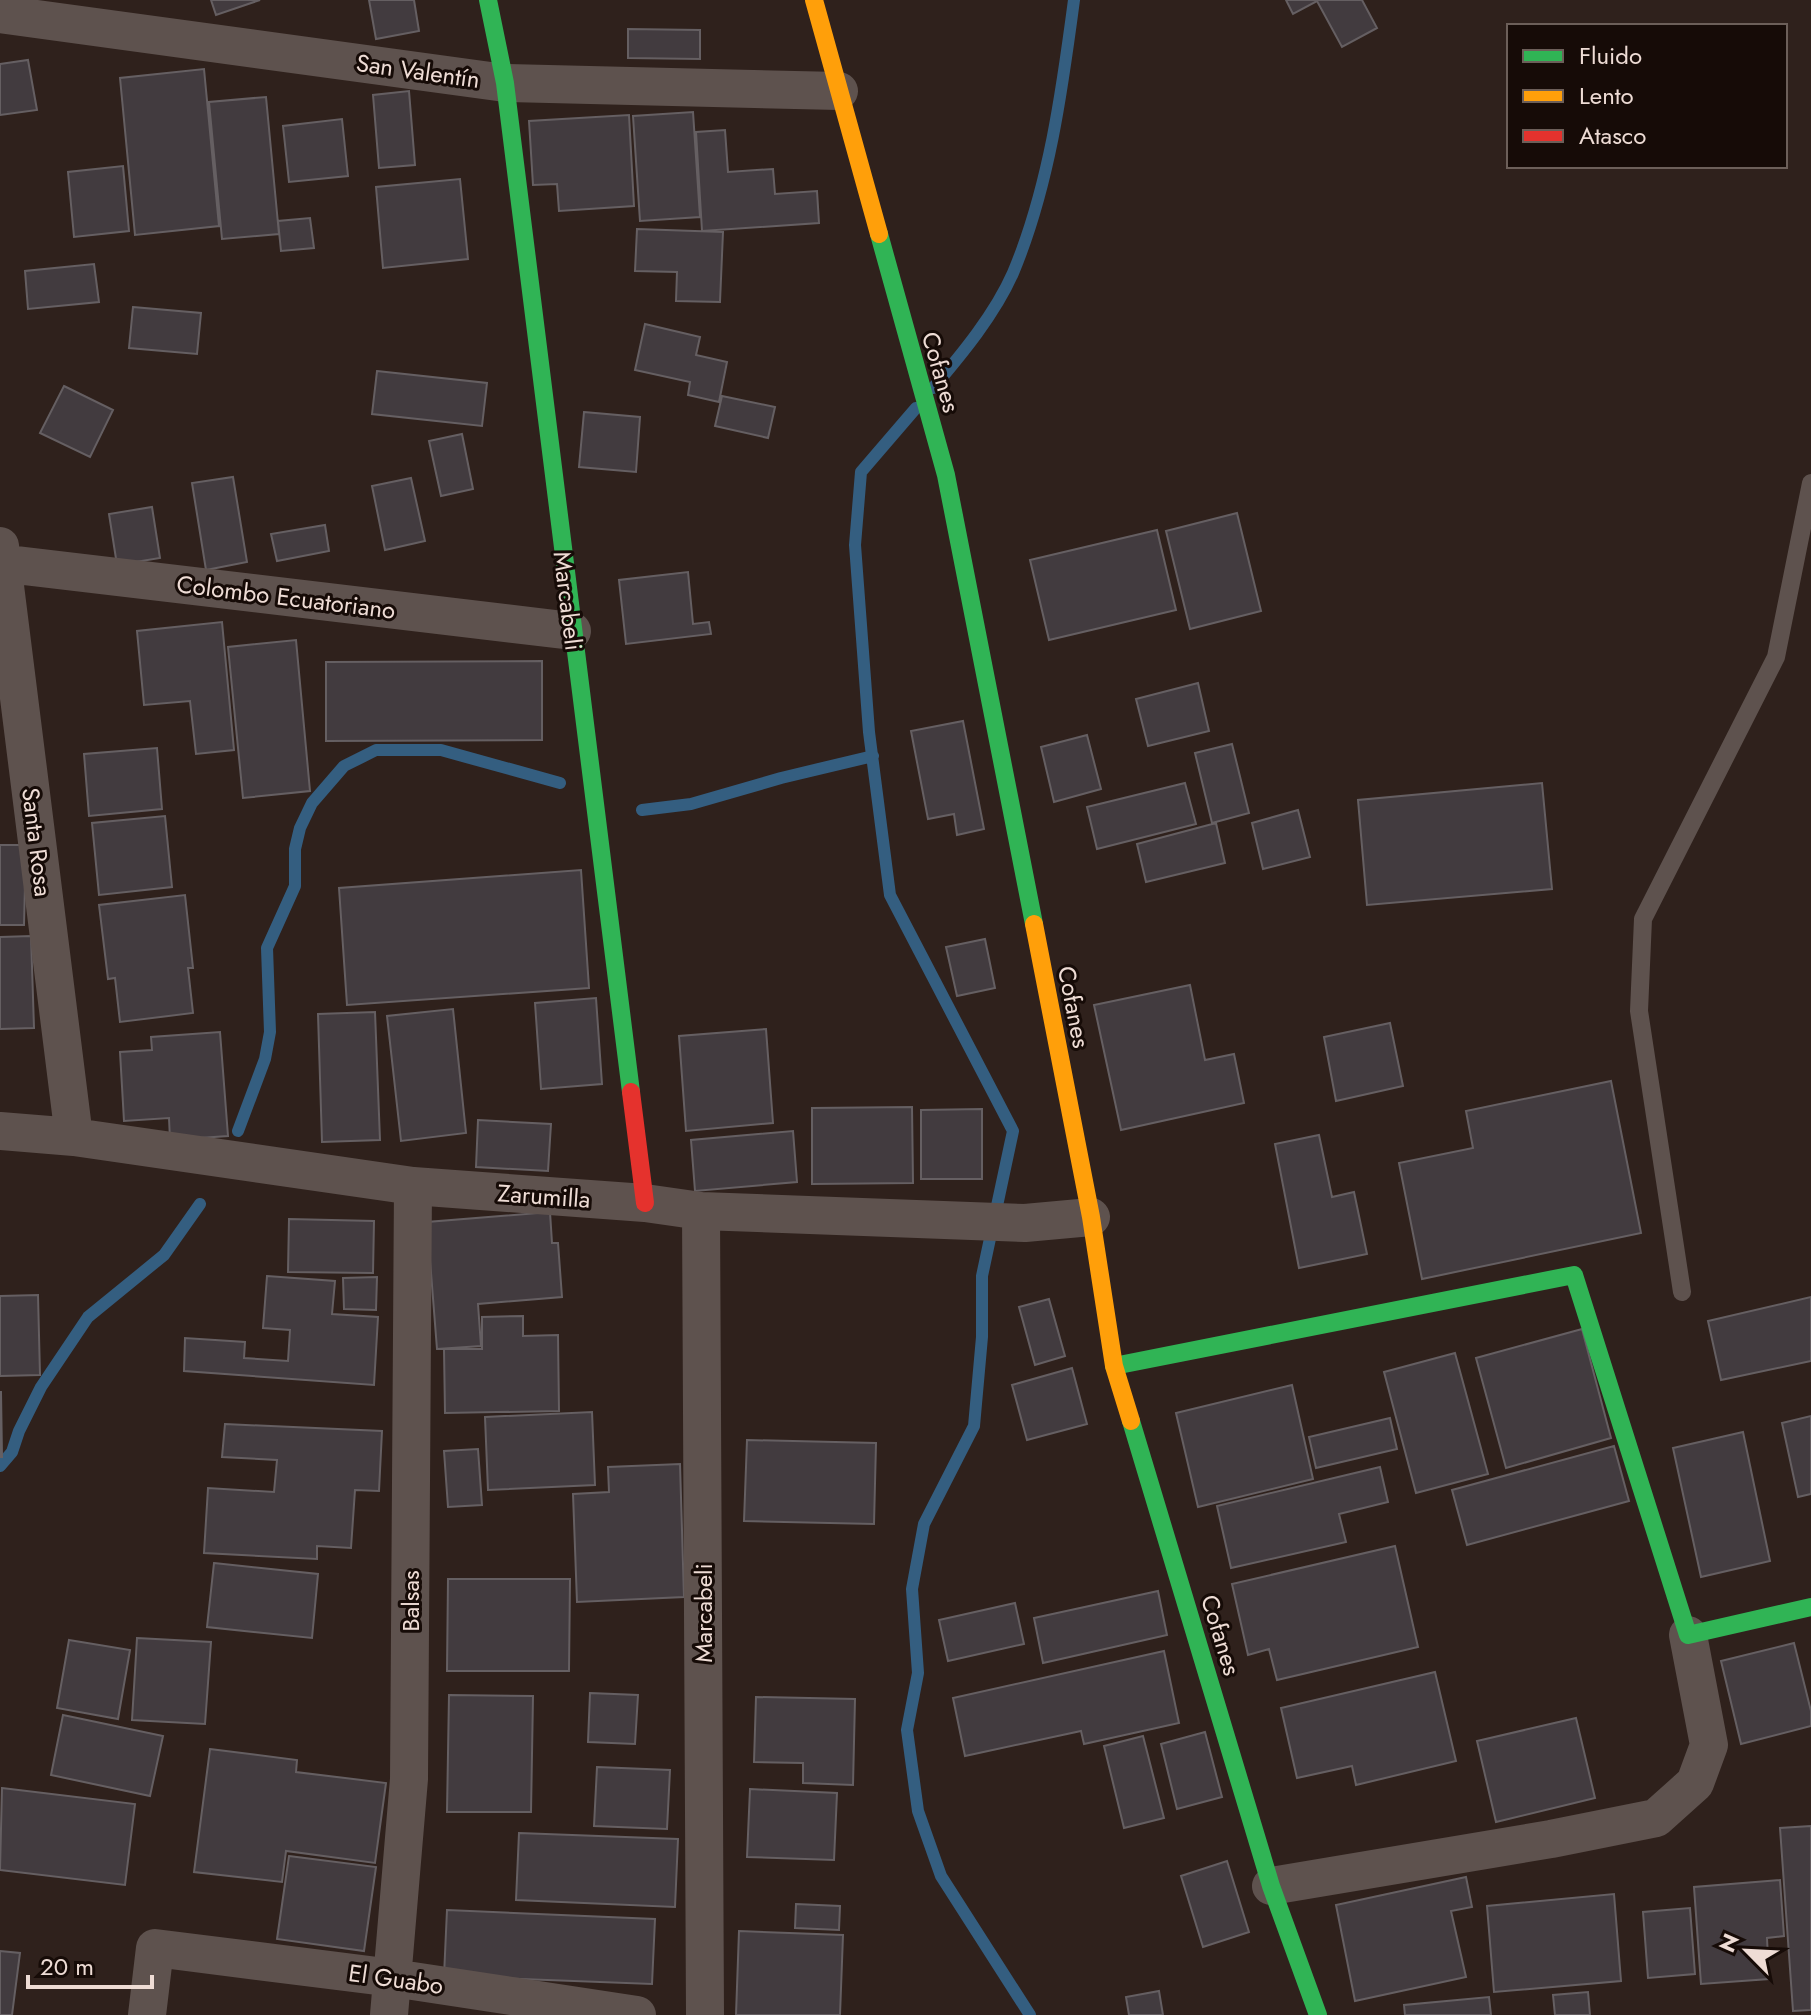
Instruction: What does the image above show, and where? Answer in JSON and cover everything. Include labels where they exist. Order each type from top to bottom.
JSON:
[{"type":"street","name":"Marcabeli","points":[[488,0],[505,83],[645,1203]]},
{"type":"street","name":"Cofanes","points":[[814,0],[946,475],[1091,1217],[1114,1366],[1271,1886],[1318,2015]]},
{"type":"street","name":"San Valentín","points":[[0,14],[505,83],[839,91]]},
{"type":"street","name":"Colombo Ecuatoriano","points":[[1,557],[572,631]]},
{"type":"street","name":"Santa Rosa","points":[[1,557],[74,1137]]},
{"type":"street","name":"Zarumilla","points":[[0,1131],[74,1137],[413,1186],[645,1203],[701,1211],[1025,1223],[1091,1217]]},
{"type":"street","name":"Balsas","points":[[391,1997],[409,1779],[413,1186]]},
{"type":"street","name":"Marcabeli","points":[[701,1211],[705,2015]]},
{"type":"street","points":[[1114,1366],[1574,1275],[1688,1635],[1709,1745],[1695,1783],[1656,1818],[1535,1842],[1271,1886]]},
{"type":"street","points":[[1688,1635],[1811,1607]]},
{"type":"street","name":"El Guabo","points":[[147,2015],[155,1948],[391,1997],[637,2015]]},
{"type":"lane","points":[[1682,1292],[1639,1011],[1643,919],[1776,657],[1811,483]]},
{"type":"building","points":[[211,0],[260,0],[216,15]]},
{"type":"building","points":[[369,0],[414,0],[419,31],[376,39]]},
{"type":"building","points":[[1286,0],[1362,0],[1377,28],[1342,47],[1317,1],[1293,14]]},
{"type":"building","points":[[628,29],[700,30],[700,59],[628,58]]},
{"type":"building","points":[[28,60],[37,110],[0,115],[0,64]]},
{"type":"building","points":[[204,69],[219,226],[135,235],[120,78]]},
{"type":"building","points":[[409,91],[415,165],[379,168],[373,95]]},
{"type":"building","points":[[266,97],[279,234],[222,239],[209,102]]},
{"type":"building","points":[[693,112],[700,217],[640,221],[633,116]]},
{"type":"building","points":[[629,115],[634,206],[559,211],[557,184],[533,185],[529,121]]},
{"type":"building","points":[[342,119],[348,176],[289,182],[283,126]]},
{"type":"building","points":[[725,130],[728,172],[773,169],[775,194],[817,191],[819,223],[702,231],[696,132]]},
{"type":"building","points":[[123,166],[129,231],[74,237],[68,172]]},
{"type":"building","points":[[460,179],[468,259],[383,268],[376,187]]},
{"type":"building","points":[[310,218],[314,248],[281,251],[278,221]]},
{"type":"building","points":[[637,229],[723,232],[720,302],[676,301],[677,272],[635,271]]},
{"type":"building","points":[[94,264],[99,302],[28,309],[25,271]]},
{"type":"building","points":[[133,307],[201,313],[197,354],[129,348]]},
{"type":"building","points":[[645,324],[700,337],[696,355],[727,362],[719,402],[688,395],[690,382],[635,370]]},
{"type":"building","points":[[377,371],[487,383],[482,426],[372,414]]},
{"type":"building","points":[[64,386],[113,410],[90,457],[40,433]]},
{"type":"building","points":[[722,396],[775,407],[768,438],[715,426]]},
{"type":"building","points":[[584,412],[640,417],[636,472],[579,467]]},
{"type":"building","points":[[462,434],[473,489],[441,496],[429,441]]},
{"type":"building","points":[[233,477],[247,562],[206,570],[192,483]]},
{"type":"building","points":[[411,478],[425,541],[385,550],[372,486]]},
{"type":"building","points":[[152,507],[160,558],[117,565],[109,514]]},
{"type":"building","points":[[1237,513],[1261,611],[1190,629],[1166,531]]},
{"type":"building","points":[[325,525],[329,551],[277,561],[271,534]]},
{"type":"building","points":[[1157,530],[1176,610],[1049,640],[1030,560]]},
{"type":"building","points":[[688,572],[693,624],[709,622],[711,634],[626,644],[619,580]]},
{"type":"building","points":[[222,622],[234,750],[196,754],[190,701],[144,705],[137,631]]},
{"type":"building","points":[[296,640],[310,791],[243,798],[228,647]]},
{"type":"building","points":[[542,661],[542,740],[326,741],[326,662]]},
{"type":"building","points":[[1198,683],[1209,731],[1148,746],[1136,699]]},
{"type":"building","points":[[963,721],[984,829],[957,835],[954,814],[928,819],[911,731]]},
{"type":"building","points":[[1087,735],[1101,789],[1054,802],[1041,747]]},
{"type":"building","points":[[1232,744],[1249,813],[1212,823],[1195,753]]},
{"type":"building","points":[[157,748],[162,809],[89,816],[84,754]]},
{"type":"building","points":[[1185,783],[1196,824],[1097,849],[1087,807]]},
{"type":"building","points":[[1542,783],[1552,889],[1367,905],[1358,800]]},
{"type":"building","points":[[1298,810],[1310,857],[1263,869],[1252,823]]},
{"type":"building","points":[[165,816],[172,887],[99,895],[92,823]]},
{"type":"building","points":[[1216,823],[1225,863],[1146,882],[1137,844]]},
{"type":"building","points":[[0,845],[26,845],[24,925],[0,925]]},
{"type":"building","points":[[581,870],[589,988],[347,1005],[339,888]]},
{"type":"building","points":[[185,895],[193,968],[188,968],[193,1013],[120,1022],[115,978],[108,979],[99,905]]},
{"type":"building","points":[[31,936],[34,1028],[0,1029],[0,937]]},
{"type":"building","points":[[985,939],[995,988],[957,996],[946,947]]},
{"type":"building","points":[[1190,985],[1205,1060],[1234,1054],[1244,1103],[1121,1130],[1094,1005]]},
{"type":"building","points":[[596,998],[602,1084],[541,1089],[535,1003]]},
{"type":"building","points":[[453,1009],[466,1133],[401,1141],[387,1016]]},
{"type":"building","points":[[375,1012],[380,1140],[322,1142],[318,1014]]},
{"type":"building","points":[[1390,1023],[1403,1086],[1336,1101],[1324,1037]]},
{"type":"building","points":[[766,1029],[773,1123],[686,1131],[679,1036]]},
{"type":"building","points":[[220,1032],[228,1136],[170,1140],[169,1118],[124,1121],[120,1052],[152,1050],[151,1037]]},
{"type":"building","points":[[1611,1081],[1641,1233],[1422,1279],[1399,1163],[1473,1148],[1466,1111]]},
{"type":"building","points":[[912,1107],[913,1183],[812,1184],[812,1108]]},
{"type":"building","points":[[982,1109],[982,1179],[921,1179],[921,1110]]},
{"type":"building","points":[[478,1120],[551,1124],[548,1171],[476,1167]]},
{"type":"building","points":[[793,1131],[797,1182],[695,1191],[691,1140]]},
{"type":"building","points":[[1319,1135],[1332,1197],[1354,1192],[1367,1254],[1299,1268],[1275,1144]]},
{"type":"building","points":[[550,1212],[552,1243],[558,1243],[562,1297],[478,1304],[481,1346],[437,1349],[427,1222]]},
{"type":"building","points":[[289,1219],[374,1221],[373,1273],[288,1272]]},
{"type":"building","points":[[267,1276],[335,1281],[332,1314],[378,1317],[374,1385],[184,1371],[185,1338],[245,1342],[244,1358],[288,1361],[290,1330],[263,1328]]},
{"type":"building","points":[[377,1277],[376,1310],[344,1309],[343,1278]]},
{"type":"building","points":[[38,1295],[40,1375],[0,1376],[0,1296]]},
{"type":"building","points":[[1811,1297],[1811,1361],[1721,1380],[1708,1321]]},
{"type":"building","points":[[1049,1299],[1065,1356],[1035,1365],[1019,1307]]},
{"type":"building","points":[[523,1316],[523,1336],[558,1335],[559,1411],[445,1413],[444,1349],[482,1349],[482,1317]]},
{"type":"building","points":[[1582,1329],[1611,1438],[1506,1468],[1476,1358]]},
{"type":"building","points":[[1455,1353],[1488,1474],[1416,1493],[1384,1372]]},
{"type":"building","points":[[1072,1368],[1087,1424],[1027,1440],[1012,1385]]},
{"type":"building","points":[[1292,1385],[1313,1479],[1198,1507],[1176,1413]]},
{"type":"building","points":[[0,1392],[2,1457],[0,1457]]},
{"type":"building","points":[[592,1412],[595,1485],[488,1490],[485,1417]]},
{"type":"building","points":[[1811,1416],[1811,1494],[1798,1497],[1782,1423]]},
{"type":"building","points":[[1390,1418],[1397,1449],[1316,1468],[1309,1437]]},
{"type":"building","points":[[225,1424],[382,1431],[379,1491],[355,1490],[351,1548],[317,1546],[317,1559],[204,1553],[208,1488],[274,1492],[277,1460],[222,1457]]},
{"type":"building","points":[[1743,1432],[1770,1561],[1701,1577],[1673,1448]]},
{"type":"building","points":[[747,1440],[876,1443],[874,1524],[744,1521]]},
{"type":"building","points":[[1614,1446],[1629,1501],[1467,1545],[1452,1490]]},
{"type":"building","points":[[478,1449],[482,1505],[448,1507],[444,1451]]},
{"type":"building","points":[[680,1464],[684,1597],[577,1602],[573,1494],[609,1492],[608,1467]]},
{"type":"building","points":[[1380,1467],[1388,1502],[1339,1514],[1346,1542],[1231,1568],[1217,1506]]},
{"type":"building","points":[[1395,1546],[1418,1647],[1277,1680],[1269,1649],[1248,1655],[1232,1584]]},
{"type":"building","points":[[214,1563],[318,1574],[312,1638],[207,1627]]},
{"type":"building","points":[[448,1579],[570,1579],[569,1671],[447,1671]]},
{"type":"building","points":[[1158,1591],[1167,1635],[1043,1663],[1034,1618]]},
{"type":"building","points":[[1015,1603],[1024,1644],[948,1661],[939,1620]]},
{"type":"building","points":[[137,1638],[211,1642],[205,1724],[132,1720]]},
{"type":"building","points":[[69,1640],[130,1650],[118,1719],[57,1708]]},
{"type":"building","points":[[1794,1643],[1811,1711],[1811,1726],[1741,1744],[1721,1661]]},
{"type":"building","points":[[1164,1651],[1179,1723],[1084,1744],[1081,1731],[965,1756],[953,1698]]},
{"type":"building","points":[[1435,1672],[1456,1761],[1356,1785],[1352,1766],[1297,1778],[1281,1708]]},
{"type":"building","points":[[590,1693],[638,1695],[635,1744],[588,1742]]},
{"type":"building","points":[[449,1695],[533,1696],[531,1812],[447,1812]]},
{"type":"building","points":[[756,1697],[855,1699],[853,1785],[803,1783],[803,1763],[754,1762]]},
{"type":"building","points":[[63,1715],[163,1736],[150,1796],[51,1775]]},
{"type":"building","points":[[1576,1718],[1595,1798],[1496,1822],[1477,1741]]},
{"type":"building","points":[[1205,1732],[1222,1797],[1177,1809],[1161,1744]]},
{"type":"building","points":[[1143,1736],[1164,1818],[1124,1828],[1104,1746]]},
{"type":"building","points":[[210,1749],[297,1760],[296,1772],[386,1783],[375,1863],[286,1851],[282,1882],[194,1872]]},
{"type":"building","points":[[597,1767],[670,1770],[667,1829],[594,1826]]},
{"type":"building","points":[[2,1788],[135,1804],[125,1885],[0,1870]]},
{"type":"building","points":[[750,1789],[837,1793],[834,1860],[747,1857]]},
{"type":"building","points":[[1811,1826],[1811,2010],[1793,2011],[1780,1828]]},
{"type":"building","points":[[519,1833],[678,1839],[675,1907],[516,1900]]},
{"type":"building","points":[[289,1856],[376,1867],[364,1951],[277,1939]]},
{"type":"building","points":[[1227,1861],[1249,1932],[1203,1947],[1181,1876]]},
{"type":"building","points":[[1466,1877],[1472,1907],[1451,1911],[1466,1977],[1355,2001],[1336,1905]]},
{"type":"building","points":[[1780,1880],[1784,1936],[1767,1938],[1769,1979],[1701,1984],[1694,1887]]},
{"type":"building","points":[[1614,1894],[1621,1981],[1494,1992],[1487,1906]]},
{"type":"building","points":[[796,1904],[840,1906],[839,1930],[795,1928]]},
{"type":"building","points":[[1690,1908],[1695,1974],[1648,1978],[1643,1912]]},
{"type":"building","points":[[447,1910],[655,1919],[652,1984],[444,1976]]},
{"type":"building","points":[[739,1931],[843,1935],[840,2015],[736,2015]]},
{"type":"building","points":[[0,1951],[20,1953],[12,2015],[0,2015]]},
{"type":"building","points":[[1159,1991],[1163,2015],[1129,2015],[1126,1997]]},
{"type":"building","points":[[1588,1992],[1590,2015],[1555,2015],[1553,1995]]},
{"type":"building","points":[[1489,1997],[1491,2015],[1405,2015],[1404,2005]]},
{"type":"waterway","points":[[933,388],[997,303],[1013,273],[1025,240],[1045,173],[1074,0]]},
{"type":"waterway","points":[[916,408],[861,472],[855,545],[869,732],[890,895],[1013,1131],[982,1276],[982,1337],[974,1426],[924,1524],[912,1589],[918,1673],[907,1730],[918,1811],[941,1876],[1030,2015]]},
{"type":"waterway","points":[[238,1131],[265,1059],[270,1032],[267,948],[295,886],[295,849],[300,828],[312,803],[344,766],[376,750],[441,750],[560,783]]},
{"type":"waterway","points":[[642,810],[691,804],[873,756]]},
{"type":"waterway","points":[[0,1466],[12,1452],[41,1387],[88,1317],[164,1255],[200,1204]]},
{"type":"traffic: fast","points":[[488,0],[505,83],[631,1092]]},
{"type":"traffic: fast","points":[[879,234],[946,475],[1034,924]]},
{"type":"traffic: fast","points":[[1114,1366],[1574,1275],[1688,1635],[1811,1607]]},
{"type":"traffic: fast","points":[[1131,1421],[1271,1886],[1318,2015]]},
{"type":"traffic: slow","points":[[814,0],[879,234]]},
{"type":"traffic: slow","points":[[1034,924],[1091,1217],[1114,1366],[1131,1421]]},
{"type":"traffic: jam","points":[[631,1092],[645,1203]]}]
